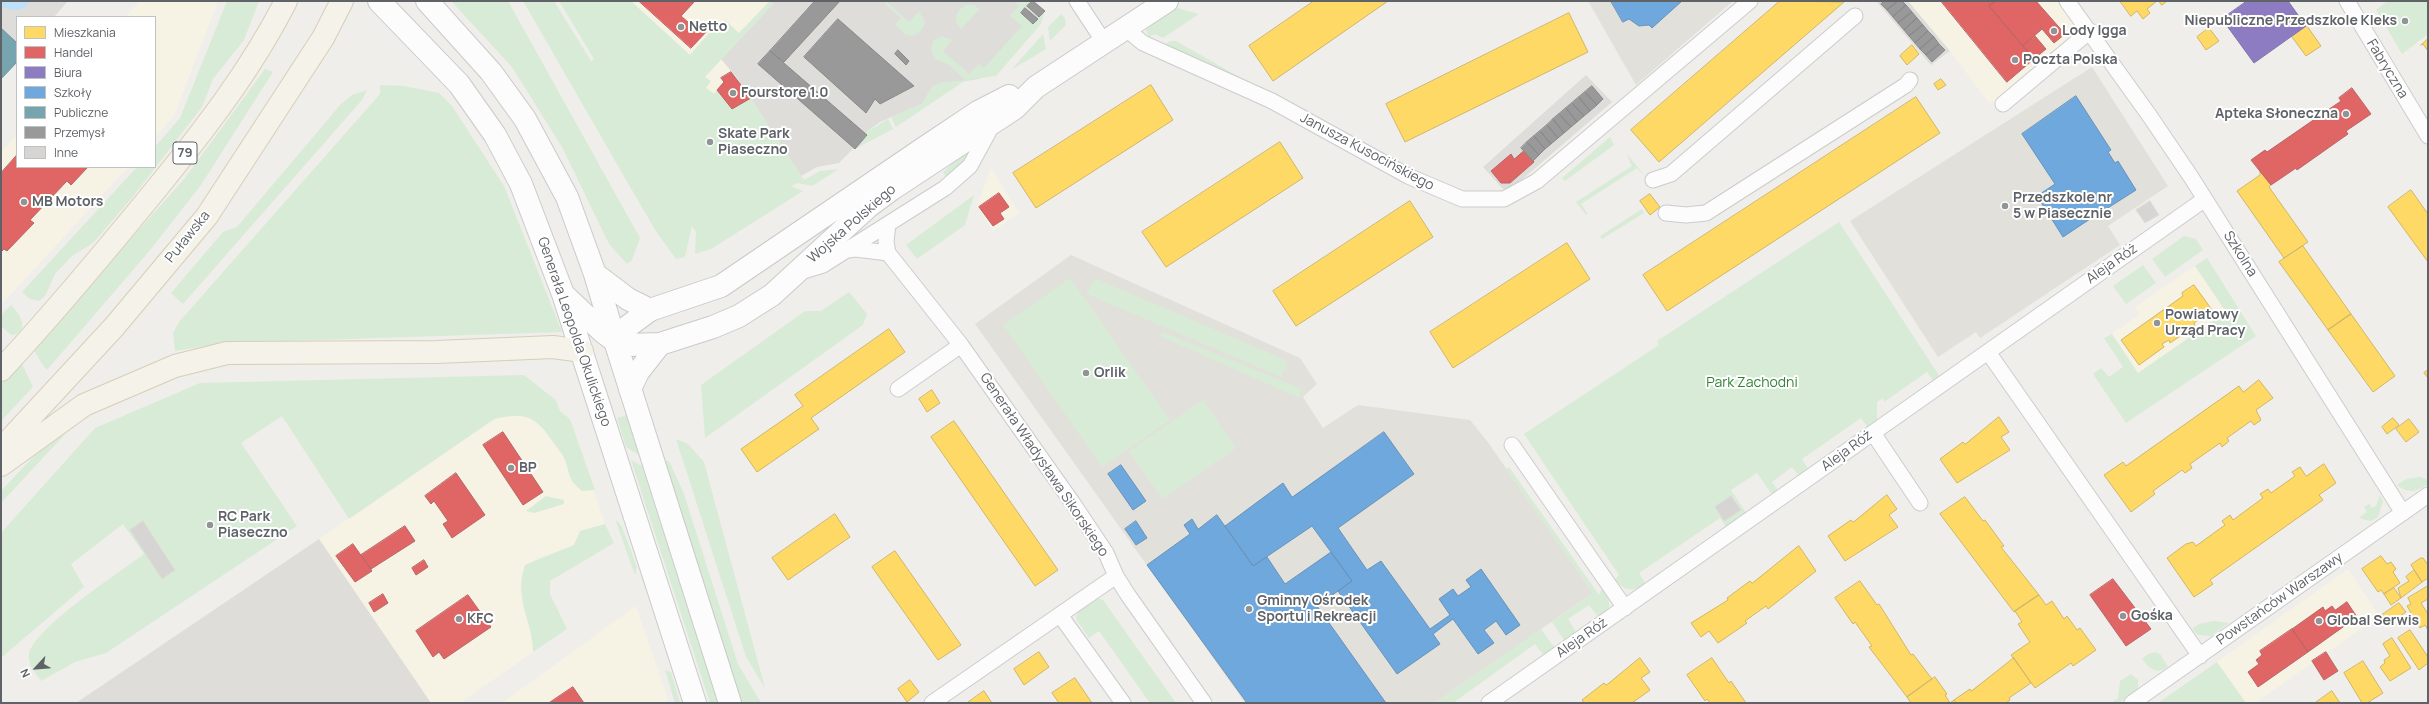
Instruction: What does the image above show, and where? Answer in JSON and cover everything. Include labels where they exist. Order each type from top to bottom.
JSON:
[{"type":"main road","name":"79","points":[[1,370],[69,294],[195,141],[240,78],[286,1]]},
{"type":"main road","name":"Puławska","points":[[1,449],[114,327],[207,216],[323,38],[342,1]]},
{"type":"main road","name":"Generała Leopolda Okulickiego","points":[[379,1],[445,67],[495,135],[511,162],[531,207],[563,294],[695,703]]},
{"type":"main road","points":[[427,1],[492,72],[525,119],[567,197],[595,274],[730,703]]},
{"type":"main road","name":"Wojska Polskiego","points":[[1036,87],[1005,98],[978,112],[721,286],[650,310],[627,327],[615,341],[632,345],[660,344],[713,327],[739,316],[772,295],[875,202],[1015,108],[1036,87],[1167,1]]},
{"type":"main road","points":[[595,274],[628,299],[650,310]]},
{"type":"main road","points":[[563,294],[615,341]]},
{"type":"main road","points":[[1,465],[84,405],[175,366],[227,353],[367,353],[553,347],[582,351],[615,341]]},
{"type":"main road","points":[[630,389],[638,372],[660,344]]},
{"type":"street","points":[[1077,1],[1104,42]]},
{"type":"street","name":"Janusza Kusocińskiego","points":[[1126,28],[1150,46],[1272,101],[1408,176],[1462,199],[1480,201],[1504,199],[1537,181],[1750,1]]},
{"type":"street","name":"Szkolna","points":[[2067,1],[2149,115],[2205,200],[2403,513]]},
{"type":"street","name":"Fabryczna","points":[[2347,1],[2428,136]]},
{"type":"street","points":[[1653,180],[1671,174],[1854,16]]},
{"type":"street","points":[[2004,104],[2090,31]]},
{"type":"street","points":[[1666,213],[1697,215],[1706,213],[1906,85],[1910,80]]},
{"type":"street","points":[[797,273],[819,266],[847,250],[945,188],[962,174],[980,148],[991,123]]},
{"type":"street","name":"Aleja Róż","points":[[1488,703],[2205,200]]},
{"type":"street","points":[[847,250],[856,249],[888,253],[886,242],[888,224]]},
{"type":"street","name":"Generała Władysława Sikorskiego","points":[[888,253],[961,345],[1072,502],[1106,553],[1116,576],[1204,703]]},
{"type":"street","points":[[898,389],[961,345]]},
{"type":"street","points":[[1988,352],[2200,656]]},
{"type":"street","points":[[1873,433],[1920,503]]},
{"type":"street","points":[[1512,445],[1625,608]]},
{"type":"street","name":"Powstańców Warszawy","points":[[2132,703],[2428,495]]},
{"type":"street","points":[[932,703],[1116,576]]},
{"type":"street","points":[[1060,615],[1123,703]]},
{"type":"shaded area","points":[[1,1],[68,1],[55,16],[16,16],[16,42],[1,28]]},
{"type":"shaded area","points":[[140,1],[218,1],[174,116],[156,136],[156,16],[126,16]]},
{"type":"shaded area","points":[[631,1],[769,1],[739,33],[710,32],[690,55]]},
{"type":"shaded area","points":[[770,1],[1033,1],[1045,11],[979,79],[933,86],[922,104],[880,122],[865,133],[867,135],[839,163],[817,167],[801,176],[738,79],[721,59],[773,4]]},
{"type":"shaded area","points":[[1588,1],[1733,1],[1636,85]]},
{"type":"shaded area","points":[[1876,1],[1908,1],[1950,51],[1931,65]]},
{"type":"shaded area","points":[[1908,1],[2058,1],[2074,22],[2074,29],[2072,34],[1990,104],[1950,51]]},
{"type":"shaded area","points":[[721,59],[751,98],[732,109],[717,91],[714,94],[706,88],[705,77]]},
{"type":"shaded area","name":"Przedszkole nr 5 w Piasecznie","points":[[2092,67],[2168,186],[2108,226],[2120,245],[1980,338],[1976,332],[1938,357],[1850,221]]},
{"type":"shaded area","points":[[1586,75],[1612,102],[1512,188],[1503,189],[1483,167]]},
{"type":"shaded area","points":[[16,136],[16,168],[127,168],[1,305],[1,152]]},
{"type":"shaded area","points":[[991,168],[1019,213],[993,231],[977,206]]},
{"type":"shaded area","points":[[1071,255],[1300,358],[1317,384],[1303,397],[1323,428],[1358,405],[1470,420],[1487,441],[1593,593],[1435,703],[1245,703],[975,324]]},
{"type":"shaded area","points":[[2195,266],[2226,312],[2138,373],[2112,334],[2140,314],[2135,307]]},
{"type":"shaded area","points":[[541,388],[556,400],[560,411],[570,419],[605,524],[580,531],[574,545],[533,560],[522,603],[533,640],[533,652],[460,703],[431,703],[319,539]]},
{"type":"shaded area","points":[[319,539],[431,703],[76,703]]},
{"type":"shaded area","points":[[2348,569],[2379,616],[2255,703],[2246,703],[2217,662]]},
{"type":"shaded area","points":[[636,606],[668,700],[663,703],[502,703]]},
{"type":"green space","points":[[227,1],[259,1],[244,40],[213,79],[202,107],[156,167],[156,146],[180,118]]},
{"type":"green space","points":[[451,1],[508,1],[640,238],[632,260],[627,264],[609,244],[562,147],[512,67]]},
{"type":"green space","points":[[523,1],[554,1],[591,61],[594,59],[559,1],[631,1],[690,55],[710,32],[712,33],[725,20],[739,33],[770,1],[773,4],[705,77],[711,81],[706,88],[714,94],[717,90],[732,109],[751,98],[804,180],[820,171],[839,169],[812,186],[798,183],[791,186],[803,191],[711,249],[695,254],[696,232],[692,226],[685,257],[676,259],[655,230]]},
{"type":"green space","points":[[882,1],[886,1],[909,22],[919,11],[925,22],[922,29],[916,34],[906,35],[895,25],[901,18]]},
{"type":"green space","points":[[1014,1],[1031,1],[1021,13],[1033,24],[1045,11],[1041,24],[996,76],[966,80],[896,127],[891,117],[922,104],[933,86],[939,83],[965,80],[949,65],[935,59],[931,50],[933,41],[942,36],[952,40],[943,51],[969,74],[979,64],[984,68],[1022,26],[1010,16],[1019,6]]},
{"type":"green space","name":"Niepubliczne Przedszkole Kleks","points":[[2388,1],[2428,1],[2428,34],[2402,54],[2376,10]]},
{"type":"green space","points":[[966,5],[973,5],[980,9],[961,29],[958,26],[956,16],[959,10]]},
{"type":"green space","points":[[1177,8],[1199,14],[1163,38],[1155,34],[1149,37],[1146,30],[1148,26]]},
{"type":"green space","points":[[1061,14],[1065,18],[1066,25],[1050,41],[1048,27]]},
{"type":"green space","points":[[1043,34],[1046,49],[1011,70]]},
{"type":"green space","points":[[1170,41],[1176,41],[1264,91],[1164,45]]},
{"type":"green space","points":[[265,69],[273,72],[201,185],[151,249],[47,370],[32,349],[185,178]]},
{"type":"green space","points":[[380,85],[404,86],[439,93],[452,106],[504,186],[562,332],[225,343],[175,351],[173,333],[179,322],[380,94]]},
{"type":"green space","points":[[367,90],[362,100],[183,304],[171,293],[223,232],[237,227],[341,104],[352,95]]},
{"type":"green space","points":[[888,119],[893,129],[855,149],[867,136],[865,133]]},
{"type":"green space","points":[[1610,137],[1614,145],[1565,181],[1562,178]]},
{"type":"green space","points":[[971,146],[964,161],[946,177],[943,172]]},
{"type":"green space","points":[[1626,153],[1646,177],[1637,168],[1581,204],[1588,214],[1586,215],[1576,202],[1632,166]]},
{"type":"green space","points":[[136,168],[155,168],[131,199],[93,243],[72,256],[55,274],[45,296],[39,301],[30,299],[22,292]]},
{"type":"green space","points":[[974,195],[965,225],[917,259],[906,245]]},
{"type":"green space","points":[[1642,209],[1644,213],[1602,239],[1600,236]]},
{"type":"green space","name":"Park Zachodni","points":[[1839,222],[1940,377],[1934,382],[1927,372],[1884,402],[1883,398],[1877,402],[1877,422],[1868,428],[1861,418],[1802,459],[1809,470],[1799,476],[1792,467],[1772,482],[1779,492],[1773,496],[1757,473],[1731,490],[1747,514],[1727,528],[1720,518],[1639,573],[1646,584],[1642,587],[1629,589],[1622,586],[1615,579],[1619,575],[1524,434],[1659,345],[1657,341]]},
{"type":"green space","points":[[2184,236],[2196,239],[2203,250],[2165,277],[2152,259]]},
{"type":"green space","points":[[2207,258],[2256,336],[2126,423],[2093,374],[2101,368],[2109,377],[2123,367],[2104,338],[2112,334],[2138,373],[2226,312],[2195,266]]},
{"type":"green space","points":[[2143,265],[2156,283],[2126,304],[2113,286]]},
{"type":"green space","name":"Orlik","points":[[1070,278],[1170,420],[1102,467],[1003,325]]},
{"type":"green space","points":[[1094,278],[1288,361],[1281,377],[1087,294]]},
{"type":"green space","points":[[849,292],[867,314],[863,325],[705,438],[701,385],[805,311],[821,311]]},
{"type":"green space","points":[[11,305],[20,317],[22,327],[21,331],[11,335],[1,326],[1,315]]},
{"type":"green space","points":[[1163,332],[1302,389],[1299,398],[1160,336]]},
{"type":"green space","points":[[22,364],[33,387],[1,421],[1,384]]},
{"type":"green space","points":[[524,375],[556,400],[560,411],[570,419],[595,490],[582,491],[574,483],[570,477],[563,456],[547,433],[535,421],[522,416],[505,417],[494,419],[349,519],[282,416],[241,443],[297,526],[106,653],[75,662],[41,681],[32,669],[29,662],[29,654],[34,643],[61,616],[79,601],[144,554],[123,524],[71,564],[84,587],[1,658],[1,533],[95,428],[200,383]]},
{"type":"green space","points":[[1203,400],[1236,448],[1162,499],[1129,451]]},
{"type":"green space","points":[[627,415],[639,455],[626,447],[617,418]]},
{"type":"green space","points":[[64,431],[68,431],[1,503],[1,491],[34,456]]},
{"type":"green space","points":[[676,439],[688,444],[704,462],[765,688],[746,657]]},
{"type":"green space","points":[[631,460],[642,466],[718,703],[710,703]]},
{"type":"green space","points":[[664,461],[669,461],[684,494],[738,664],[761,703],[741,703]]},
{"type":"green space","points":[[1509,467],[1599,595],[1602,588],[1609,601],[1609,610],[1602,616],[1598,617],[1589,605],[1568,619],[1576,632],[1575,637],[1566,643],[1552,622],[1593,593],[1506,469]]},
{"type":"green space","points":[[2420,477],[2428,480],[2428,484],[2420,489],[2409,491],[2397,485],[2406,479]]},
{"type":"green space","points":[[2380,495],[2383,501],[2378,517],[2371,521],[2361,519],[2360,517],[2367,512],[2364,507],[2369,504],[2372,508],[2376,506]]},
{"type":"green space","points":[[546,496],[564,500],[564,504],[534,513],[526,511]]},
{"type":"green space","points":[[615,519],[621,525],[637,567],[635,575]]},
{"type":"green space","points":[[605,524],[614,543],[550,581],[550,594],[567,629],[533,652],[530,630],[522,599],[521,588],[525,565],[574,545],[580,531]]},
{"type":"green space","points":[[1095,598],[1103,600],[1176,703],[1150,703],[1099,631],[1089,638],[1076,619],[1080,609]]},
{"type":"green space","points":[[2214,621],[2229,623],[2211,636],[2198,635],[2192,629],[2199,624]]},
{"type":"green space","points":[[1541,629],[1554,647],[1553,650],[1544,656],[1535,644],[1453,703],[1435,703]]},
{"type":"green space","points":[[2155,652],[2160,654],[2168,667],[2157,671],[2148,666],[2142,659],[2148,654]]},
{"type":"green space","points":[[2217,662],[2246,703],[2158,703]]},
{"type":"green space","points":[[665,670],[671,672],[680,703],[675,703]]},
{"type":"green space","points":[[2131,674],[2138,680],[2138,690],[2119,703],[2111,703],[2118,698],[2120,681]]},
{"type":"water","points":[[1,1],[31,1],[28,5],[21,9],[13,10],[1,6]]},
{"type":"building: Mieszkania","points":[[1314,1],[1388,1],[1273,81],[1249,46]]},
{"type":"building: Mieszkania","points":[[1780,1],[1844,2],[1659,162],[1631,130]]},
{"type":"building: Mieszkania","points":[[2120,1],[2157,1],[2147,9],[2150,13],[2143,19],[2137,11],[2131,16]]},
{"type":"building: Mieszkania","points":[[2159,1],[2167,1],[2162,5]]},
{"type":"building: Mieszkania","points":[[1569,13],[1588,52],[1405,142],[1386,104]]},
{"type":"building: Mieszkania","points":[[2307,26],[2321,46],[2306,56],[2292,37]]},
{"type":"building: Mieszkania","points":[[2209,28],[2219,41],[2206,50],[2197,37]]},
{"type":"building: Mieszkania","points":[[2428,39],[2428,51],[2423,44],[2421,45]]},
{"type":"building: Mieszkania","points":[[1912,45],[1919,54],[1907,65],[1900,56]]},
{"type":"building: Mieszkania","points":[[1941,79],[1946,85],[1938,90],[1934,84]]},
{"type":"building: Mieszkania","points":[[1151,85],[1173,120],[1036,208],[1013,173]]},
{"type":"building: Mieszkania","points":[[1916,97],[1940,133],[1667,311],[1643,275]]},
{"type":"building: Mieszkania","points":[[1280,142],[1303,178],[1166,267],[1142,232]]},
{"type":"building: Mieszkania","points":[[2260,171],[2271,185],[2269,187],[2308,242],[2284,258],[2237,191],[2260,175]]},
{"type":"building: Mieszkania","points":[[2411,190],[2428,214],[2428,262],[2388,207]]},
{"type":"building: Mieszkania","points":[[1650,194],[1660,207],[1650,215],[1640,201]]},
{"type":"building: Mieszkania","points":[[1410,201],[1433,237],[1296,326],[1273,291]]},
{"type":"building: Mieszkania","points":[[1567,243],[1590,279],[1453,368],[1430,332]]},
{"type":"building: Mieszkania","points":[[2303,246],[2351,314],[2328,330],[2279,262]]},
{"type":"building: Mieszkania","points":[[2194,285],[2212,310],[2194,323],[2195,326],[2170,343],[2169,340],[2162,344],[2164,347],[2139,365],[2121,340],[2183,296],[2182,293]]},
{"type":"building: Mieszkania","points":[[2351,314],[2395,376],[2373,392],[2328,330]]},
{"type":"building: Mieszkania","points":[[889,329],[905,352],[811,418],[819,429],[757,472],[741,449],[803,406],[795,395]]},
{"type":"building: Mieszkania","points":[[2428,370],[2428,378],[2424,373]]},
{"type":"building: Mieszkania","points":[[2259,380],[2273,398],[2256,410],[2261,420],[2254,425],[2251,421],[2227,438],[2229,441],[2222,447],[2220,443],[2190,464],[2192,468],[2185,473],[2182,470],[2153,491],[2155,494],[2131,512],[2104,475],[2123,462],[2126,466],[2239,386],[2243,392]]},
{"type":"building: Mieszkania","points":[[932,390],[940,403],[927,412],[919,399]]},
{"type":"building: Mieszkania","points":[[1999,417],[2009,432],[2001,437],[2010,450],[1957,483],[1940,459],[1963,442],[1965,444]]},
{"type":"building: Mieszkania","points":[[2393,418],[2399,425],[2387,434],[2382,427]]},
{"type":"building: Mieszkania","points":[[2409,419],[2419,432],[2406,442],[2396,429]]},
{"type":"building: Mieszkania","points":[[954,421],[1058,570],[1035,586],[931,437]]},
{"type":"building: Mieszkania","points":[[2324,464],[2336,483],[2319,495],[2323,500],[2210,580],[2213,584],[2194,597],[2167,558],[2186,544],[2193,542],[2196,546],[2225,525],[2222,521],[2230,515],[2233,520],[2263,498],[2260,494],[2268,489],[2271,493],[2295,476],[2292,472],[2300,467],[2306,476]]},
{"type":"building: Mieszkania","points":[[1887,495],[1897,509],[1889,515],[1898,527],[1845,561],[1828,536],[1851,520],[1853,522]]},
{"type":"building: Mieszkania","points":[[1965,497],[1983,521],[1985,520],[2004,546],[2001,547],[2039,595],[2014,612],[1940,514]]},
{"type":"building: Mieszkania","points":[[835,514],[850,537],[788,580],[772,558]]},
{"type":"building: Mieszkania","points":[[1799,546],[1816,571],[1768,609],[1766,606],[1745,621],[1747,623],[1718,643],[1709,631],[1701,637],[1691,623],[1728,600],[1727,598],[1750,581],[1752,583]]},
{"type":"building: Mieszkania","points":[[895,551],[961,645],[938,660],[872,567]]},
{"type":"building: Mieszkania","points":[[2381,556],[2387,564],[2391,562],[2396,569],[2393,572],[2400,583],[2384,594],[2381,590],[2378,592],[2362,569]]},
{"type":"building: Mieszkania","points":[[2423,558],[2428,565],[2428,578],[2422,582],[2411,565]]},
{"type":"building: Mieszkania","points":[[2414,570],[2422,582],[2401,598],[2398,588],[2409,581],[2406,577]]},
{"type":"building: Mieszkania","points":[[1860,581],[1877,605],[1879,604],[1911,655],[1913,654],[1932,679],[1907,697],[1869,647],[1872,646],[1855,622],[1853,624],[1835,598]]},
{"type":"building: Mieszkania","points":[[2428,586],[2428,599],[2421,603],[2428,614],[2428,630],[2425,625],[2420,628],[2407,606],[2411,604],[2408,598]]},
{"type":"building: Mieszkania","points":[[2394,588],[2401,598],[2391,605],[2384,594]]},
{"type":"building: Mieszkania","points":[[2039,595],[2046,605],[2052,601],[2064,619],[2067,616],[2077,630],[2080,628],[2096,650],[2073,666],[2071,663],[2035,688],[2011,655],[2030,642],[2018,624],[2022,622],[2015,611]]},
{"type":"building: Mieszkania","points":[[2399,603],[2406,612],[2388,624],[2382,615]]},
{"type":"building: Mieszkania","points":[[2410,630],[2428,657],[2428,663],[2419,670],[2398,638]]},
{"type":"building: Mieszkania","points":[[2392,638],[2411,668],[2390,681],[2380,667],[2385,663],[2384,660],[2390,656],[2383,644]]},
{"type":"building: Mieszkania","points":[[1039,652],[1049,667],[1024,685],[1014,669]]},
{"type":"building: Mieszkania","points":[[1640,658],[1650,672],[1641,678],[1650,690],[1632,703],[1584,703],[1582,700],[1604,683],[1606,685]]},
{"type":"building: Mieszkania","points":[[1712,658],[1729,683],[1731,681],[1746,703],[1710,703],[1707,699],[1705,701],[1687,675]]},
{"type":"building: Mieszkania","points":[[2014,658],[2031,683],[2009,698],[2010,700],[2006,703],[1957,703],[1954,700],[1970,689],[1971,691]]},
{"type":"building: Mieszkania","points":[[2363,661],[2383,693],[2367,703],[2362,703],[2344,673]]},
{"type":"building: Mieszkania","points":[[1935,677],[1947,694],[1945,695],[1950,703],[1911,703],[1907,697]]},
{"type":"building: Mieszkania","points":[[1075,678],[1092,703],[1059,703],[1052,693]]},
{"type":"building: Mieszkania","points":[[910,680],[919,692],[907,702],[898,689]]},
{"type":"building: Mieszkania","points":[[984,691],[992,703],[967,703]]},
{"type":"building: Mieszkania","points":[[2332,691],[2340,703],[2315,703]]},
{"type":"building: Mieszkania","points":[[1954,700],[1957,703],[1950,703]]},
{"type":"building: Handel","name":"Netto","points":[[639,1],[695,1],[681,16],[697,30],[702,24],[708,30],[691,48]]},
{"type":"building: Handel","points":[[1941,1],[1996,1],[1989,6],[2034,59],[2007,82]]},
{"type":"building: Handel","points":[[1996,1],[2036,1],[2065,34],[2054,43],[2042,29],[2023,46],[1989,6]]},
{"type":"building: Handel","points":[[2035,36],[2046,49],[2034,59],[2023,46]]},
{"type":"building: Handel","points":[[731,72],[751,98],[732,109],[717,90],[724,82],[721,78]]},
{"type":"building: Handel","points":[[2352,88],[2371,114],[2346,131],[2348,134],[2297,170],[2296,168],[2271,185],[2251,160],[2265,150],[2267,152],[2341,101],[2339,98]]},
{"type":"building: Handel","points":[[1524,151],[1534,162],[1510,183],[1501,183],[1491,171],[1511,154],[1514,159]]},
{"type":"building: Handel","name":"MB Motors","points":[[16,156],[16,168],[87,168],[71,185],[67,181],[30,220],[34,223],[7,251],[4,249],[1,252],[1,173]]},
{"type":"building: Handel","points":[[999,193],[1009,207],[1000,213],[1004,219],[993,226],[979,207]]},
{"type":"building: Handel","points":[[503,432],[543,492],[523,505],[483,445]]},
{"type":"building: Handel","points":[[456,473],[485,515],[452,538],[443,524],[448,521],[434,501],[431,504],[425,496]]},
{"type":"building: Handel","points":[[405,526],[415,541],[371,569],[361,555]]},
{"type":"building: Handel","points":[[353,544],[372,571],[355,582],[336,556]]},
{"type":"building: Handel","points":[[424,560],[428,567],[416,575],[412,568]]},
{"type":"building: Handel","name":"Gośka","points":[[2113,579],[2151,629],[2126,646],[2090,595]]},
{"type":"building: Handel","points":[[383,594],[388,603],[374,612],[369,603]]},
{"type":"building: Handel","name":"KFC","points":[[468,595],[491,627],[444,659],[439,652],[433,657],[416,631]]},
{"type":"building: Handel","points":[[2347,602],[2357,617],[2308,652],[2292,629],[2323,607],[2325,611],[2332,606],[2335,610]]},
{"type":"building: Handel","points":[[2292,629],[2308,652],[2258,687],[2248,672],[2259,664],[2256,660],[2262,655],[2260,651]]},
{"type":"building: Handel","points":[[2326,652],[2338,671],[2324,680],[2312,661]]},
{"type":"building: Handel","points":[[573,687],[584,703],[549,703]]},
{"type":"building: Biura","points":[[2247,1],[2288,1],[2306,26],[2254,63],[2222,19]]},
{"type":"building: Szkoły","points":[[1611,1],[1682,1],[1652,28],[1649,25],[1639,26],[1629,19],[1623,22]]},
{"type":"building: Szkoły","points":[[2076,96],[2111,150],[2108,152],[2115,163],[2118,161],[2136,190],[2100,213],[2096,208],[2087,214],[2090,219],[2063,237],[2037,196],[2055,184],[2022,134]]},
{"type":"building: Szkoły","points":[[1384,432],[1414,474],[1338,528],[1367,570],[1381,561],[1430,629],[1450,615],[1439,599],[1453,589],[1458,596],[1471,587],[1466,580],[1481,569],[1520,625],[1506,635],[1496,621],[1484,630],[1494,643],[1478,654],[1453,619],[1433,634],[1440,644],[1397,674],[1338,591],[1352,581],[1312,526],[1253,566],[1225,526],[1283,483],[1292,497]]},
{"type":"building: Szkoły","points":[[1121,465],[1146,501],[1133,510],[1108,474]]},
{"type":"building: Szkoły","name":"Gminny Ośrodek Sportu i Rekreacji","points":[[1217,515],[1253,566],[1267,557],[1285,584],[1331,552],[1352,581],[1317,606],[1386,703],[1247,703],[1147,565],[1190,534],[1184,525],[1192,519],[1198,529]]},
{"type":"building: Szkoły","points":[[1136,521],[1147,538],[1136,545],[1125,529]]},
{"type":"building: Publiczne","points":[[1,28],[16,42],[16,63],[1,79]]},
{"type":"building: Przemysł","points":[[815,1],[840,1],[784,62],[770,51]]},
{"type":"building: Przemysł","points":[[1033,1],[1045,11],[1039,17],[1027,6]]},
{"type":"building: Przemysł","points":[[1885,1],[1898,1],[1887,10],[1881,4]]},
{"type":"building: Przemysł","points":[[1898,1],[1902,1],[1906,5],[1893,17],[1887,10]]},
{"type":"building: Przemysł","points":[[1906,5],[1912,12],[1898,23],[1893,17]]},
{"type":"building: Przemysł","points":[[1025,8],[1038,19],[1033,24],[1021,13]]},
{"type":"building: Przemysł","points":[[1912,12],[1917,18],[1904,30],[1898,23]]},
{"type":"building: Przemysł","points":[[1917,18],[1923,25],[1909,36],[1904,30]]},
{"type":"building: Przemysł","points":[[838,19],[914,86],[880,104],[875,99],[866,113],[804,57]]},
{"type":"building: Przemysł","points":[[1923,25],[1928,31],[1915,43],[1909,36]]},
{"type":"building: Przemysł","points":[[1928,31],[1934,37],[1920,49],[1915,43]]},
{"type":"building: Przemysł","points":[[1934,37],[1939,44],[1926,55],[1920,49]]},
{"type":"building: Przemysł","points":[[1939,44],[1945,50],[1932,62],[1926,55]]},
{"type":"building: Przemysł","points":[[898,50],[909,61],[906,65],[895,54]]},
{"type":"building: Przemysł","points":[[770,51],[867,135],[855,149],[758,64]]},
{"type":"building: Przemysł","points":[[1592,86],[1603,99],[1597,105],[1585,92]]},
{"type":"building: Przemysł","points":[[1585,92],[1597,105],[1590,111],[1579,97]]},
{"type":"building: Przemysł","points":[[1579,97],[1590,111],[1584,116],[1572,103]]},
{"type":"building: Przemysł","points":[[1572,103],[1584,116],[1577,122],[1566,108]]},
{"type":"building: Przemysł","points":[[1566,108],[1577,122],[1571,127],[1559,114]]},
{"type":"building: Przemysł","points":[[1559,114],[1571,127],[1564,133],[1553,119]]},
{"type":"building: Przemysł","points":[[1553,119],[1564,133],[1558,138],[1547,125]]},
{"type":"building: Przemysł","points":[[1547,125],[1558,138],[1551,144],[1540,131]]},
{"type":"building: Przemysł","points":[[1540,131],[1551,144],[1545,149],[1534,136]]},
{"type":"building: Przemysł","points":[[1534,136],[1545,149],[1539,155],[1527,142]]},
{"type":"building: Przemysł","points":[[1527,142],[1539,155],[1533,161],[1521,148]]},
{"type":"building: Inne","points":[[2150,201],[2159,215],[2145,223],[2136,210]]},
{"type":"building: Inne","points":[[1731,496],[1741,510],[1724,521],[1715,507]]},
{"type":"building: Inne","points":[[143,521],[175,570],[162,579],[130,530]]},
{"type":"place","name":"Niepubliczne Przedszkole Kleks","points":[[2405,21]]},
{"type":"place","name":"Netto","points":[[681,27]]},
{"type":"place","name":"Lody Igga","points":[[2054,31]]},
{"type":"place","name":"Poczta Polska","points":[[2015,60]]},
{"type":"place","name":"Fourstore 1.0","points":[[733,93]]},
{"type":"place","name":"Apteka Słoneczna","points":[[2346,114]]},
{"type":"place","name":"Skate Park Piaseczno","points":[[710,142]]},
{"type":"place","name":"MB Motors","points":[[24,202]]},
{"type":"place","name":"Przedszkole nr 5 w Piasecznie","points":[[2005,206]]},
{"type":"place","name":"Powiatowy Urząd Pracy","points":[[2157,323]]},
{"type":"place","name":"Orlik","points":[[1086,373]]},
{"type":"place","name":"BP","points":[[511,468]]},
{"type":"place","name":"RC Park Piaseczno","points":[[210,525]]},
{"type":"place","name":"Gminny Ośrodek Sportu i Rekreacji","points":[[1249,609]]},
{"type":"place","name":"Gośka","points":[[2123,616]]},
{"type":"place","name":"KFC","points":[[459,619]]},
{"type":"place","name":"Global Serwis","points":[[2319,621]]}]
